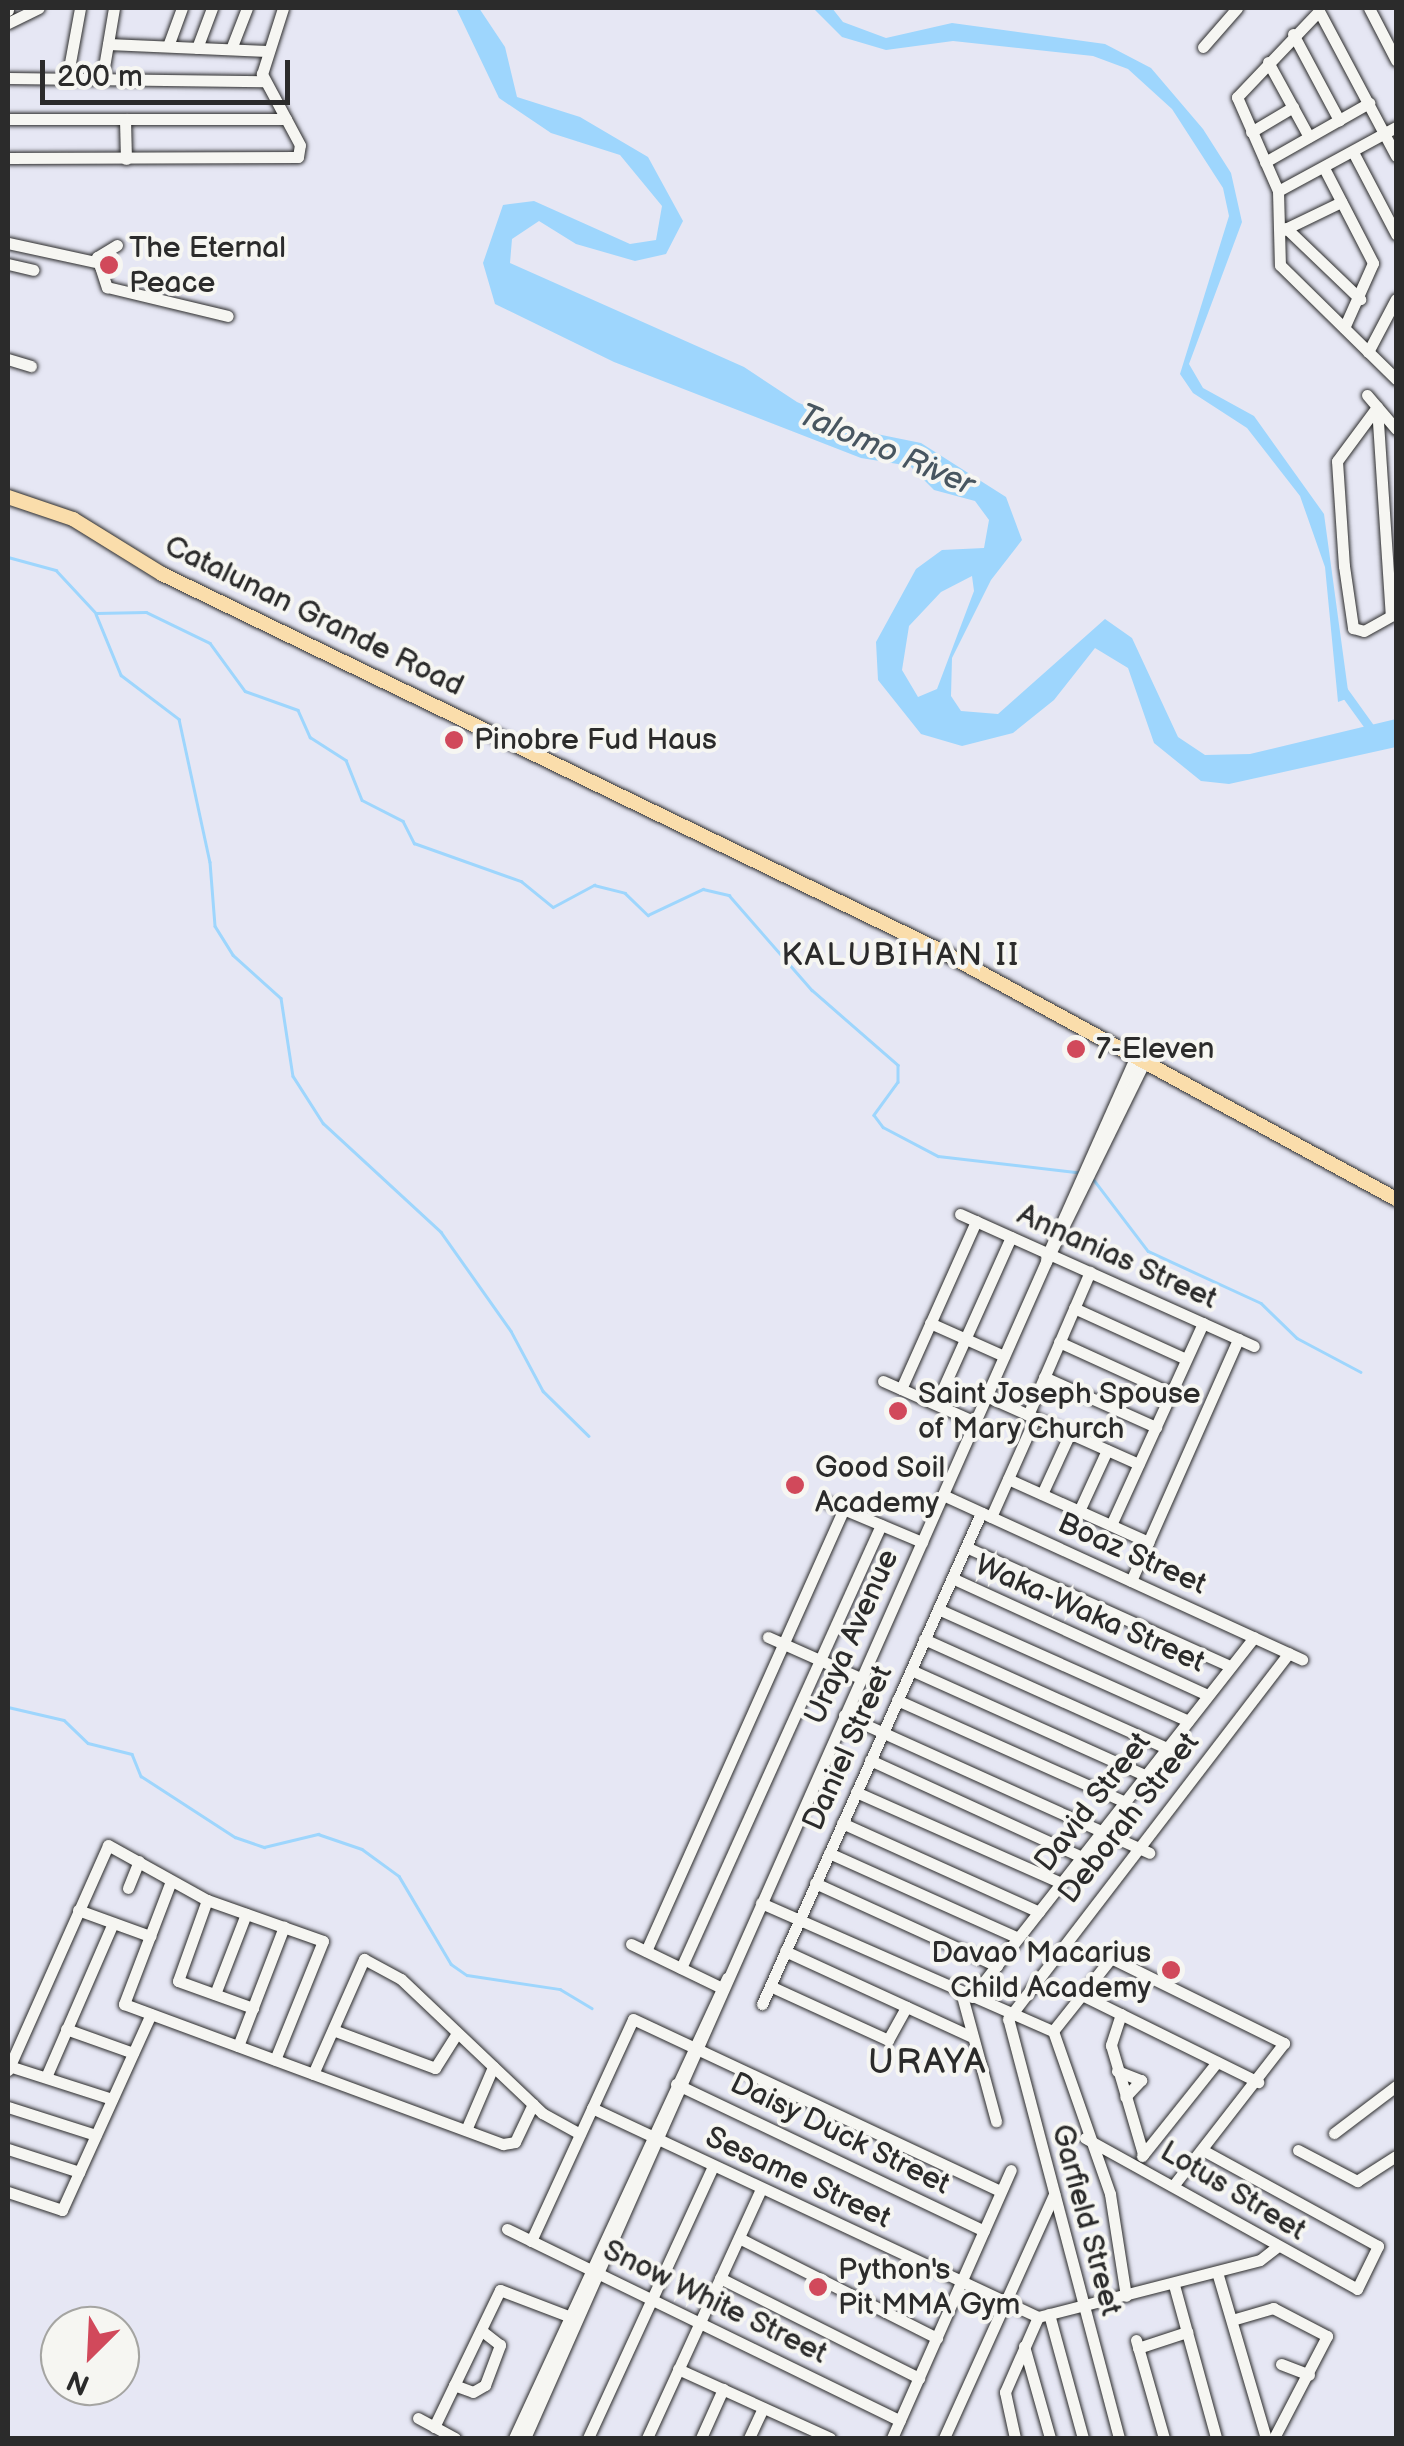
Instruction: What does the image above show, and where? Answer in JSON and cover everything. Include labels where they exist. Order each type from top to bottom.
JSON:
[{"type":"main road","name":"Catalunan Grande Road","points":[[8,497],[72,519],[162,574],[888,925],[1141,1058],[1396,1199]]},
{"type":"street","points":[[8,24],[39,8]]},
{"type":"street","points":[[68,78],[80,8]]},
{"type":"street","points":[[102,79],[114,8]]},
{"type":"street","points":[[168,46],[182,8]]},
{"type":"street","points":[[197,48],[212,8]]},
{"type":"street","points":[[232,49],[246,8]]},
{"type":"street","points":[[8,158],[294,158],[301,149],[264,81],[267,51],[283,8]]},
{"type":"street","points":[[1204,46],[1237,8]]},
{"type":"street","points":[[1369,8],[1396,60]]},
{"type":"street","points":[[1395,375],[1280,265],[1283,230],[1278,191],[1236,99],[1318,11],[1389,134],[1396,156]]},
{"type":"street","points":[[1293,34],[1339,120]]},
{"type":"street","points":[[108,44],[267,51]]},
{"type":"street","points":[[1268,62],[1309,137]]},
{"type":"street","points":[[8,78],[264,81]]},
{"type":"street","points":[[1266,162],[1369,104]]},
{"type":"street","points":[[1250,132],[1293,107]]},
{"type":"street","points":[[8,119],[286,120]]},
{"type":"street","points":[[125,119],[126,160]]},
{"type":"street","points":[[1278,191],[1389,134]]},
{"type":"street","points":[[1353,152],[1396,234]]},
{"type":"street","points":[[1324,168],[1373,262],[1344,328]]},
{"type":"street","points":[[1283,230],[1341,202]]},
{"type":"street","points":[[1283,230],[1360,299]]},
{"type":"street","points":[[8,243],[96,262],[112,290],[228,316]]},
{"type":"street","points":[[96,262],[116,245]]},
{"type":"street","points":[[8,264],[33,270]]},
{"type":"street","points":[[1368,352],[1396,299]]},
{"type":"street","points":[[8,358],[30,366]]},
{"type":"street","points":[[1367,396],[1396,429]]},
{"type":"street","points":[[1377,407],[1394,615],[1364,631],[1352,626],[1338,456],[1377,407]]},
{"type":"street","name":"Uraya Avenue","points":[[524,2438],[543,2386],[1048,1256],[1141,1058]]},
{"type":"street","name":"Annanias Street","points":[[960,1214],[1254,1346]]},
{"type":"street","points":[[901,1389],[976,1221]]},
{"type":"street","points":[[936,1404],[1011,1237]]},
{"type":"street","name":"Daniel Street","points":[[762,2004],[966,1547],[1008,1479],[1044,1377],[1090,1272]]},
{"type":"street","points":[[1074,1308],[1186,1359]]},
{"type":"street","points":[[930,1323],[1004,1356]]},
{"type":"street","points":[[1111,1525],[1203,1323]]},
{"type":"street","points":[[1131,1581],[1238,1339]]},
{"type":"street","points":[[1059,1342],[1171,1393]]},
{"type":"street","points":[[1044,1377],[1156,1427]]},
{"type":"street","points":[[883,1381],[975,1422]]},
{"type":"street","points":[[986,1396],[1139,1464]]},
{"type":"street","points":[[1042,1494],[1070,1433]]},
{"type":"street","points":[[1079,1511],[1108,1450]]},
{"type":"street","points":[[1008,1479],[1148,1542]]},
{"type":"street","name":"Boaz Street","points":[[942,1495],[1296,1656]]},
{"type":"street","points":[[830,1503],[922,1542]]},
{"type":"street","points":[[646,1951],[844,1509]]},
{"type":"street","points":[[681,1968],[881,1525]]},
{"type":"street","points":[[966,1547],[1230,1666]]},
{"type":"street","name":"Waka-Waka Street","points":[[952,1578],[1208,1694]]},
{"type":"street","points":[[938,1608],[1188,1721]]},
{"type":"street","name":"David Street","points":[[966,1995],[997,1966],[1254,1637]]},
{"type":"street","points":[[768,1638],[860,1678]]},
{"type":"street","points":[[924,1639],[1166,1748]]},
{"type":"street","name":"Deborah Street","points":[[1010,2014],[1296,1656]]},
{"type":"street","points":[[911,1670],[1146,1775]]},
{"type":"street","points":[[898,1700],[1125,1802]]},
{"type":"street","points":[[844,1715],[1143,1850]]},
{"type":"street","points":[[870,1760],[1082,1857]]},
{"type":"street","points":[[856,1792],[1062,1883]]},
{"type":"street","points":[[842,1823],[1039,1912]]},
{"type":"street","points":[[112,2099],[8,2068],[106,1846],[207,1900],[324,1940],[275,2060]]},
{"type":"street","points":[[829,1853],[1018,1938]]},
{"type":"street","points":[[128,1888],[139,1861]]},
{"type":"street","points":[[171,1881],[124,2004],[512,2144],[532,2104]]},
{"type":"street","points":[[815,1883],[997,1966]]},
{"type":"street","points":[[207,1900],[178,1981],[252,2008]]},
{"type":"street","points":[[761,1902],[1053,2031]]},
{"type":"street","points":[[78,1910],[150,1936]]},
{"type":"street","points":[[215,1994],[246,1914]]},
{"type":"street","points":[[46,2077],[112,1923]]},
{"type":"street","points":[[238,2046],[284,1927]]},
{"type":"street","points":[[631,1944],[724,1984]]},
{"type":"street","points":[[785,1952],[972,2036]]},
{"type":"street","points":[[314,2074],[364,1958],[401,1979],[532,2104],[580,2134]]},
{"type":"street","points":[[1053,2031],[1110,1958],[1284,2043],[1258,2082],[1174,2185]]},
{"type":"street","points":[[770,1986],[889,2040],[906,2008]]},
{"type":"street","points":[[1080,1994],[1258,2082]]},
{"type":"street","points":[[966,1995],[972,2036],[996,2120]]},
{"type":"street","points":[[8,2192],[62,2210],[151,2014]]},
{"type":"street","name":"Garfield Street","points":[[1010,2014],[1119,2438]]},
{"type":"street","points":[[1121,2014],[1110,2040],[1140,2159]]},
{"type":"street","name":"Daisy Duck Street","points":[[592,2108],[632,2019],[1002,2191]]},
{"type":"street","points":[[66,2030],[133,2053]]},
{"type":"street","points":[[332,2030],[436,2068],[457,2033]]},
{"type":"street","points":[[1053,2031],[1086,2138],[1110,2194],[1126,2296]]},
{"type":"street","points":[[1140,2159],[1218,2062]]},
{"type":"street","points":[[466,2130],[494,2067]]},
{"type":"street","points":[[1117,2072],[1146,2079],[1125,2097]]},
{"type":"street","name":"Daisy Duck Street","points":[[678,2085],[984,2231]]},
{"type":"street","points":[[1334,2133],[1396,2086]]},
{"type":"street","points":[[8,2107],[96,2135]]},
{"type":"street","points":[[531,2241],[592,2108]]},
{"type":"street","name":"Sesame Street","points":[[592,2108],[961,2284],[1044,2315]]},
{"type":"street","name":"Lotus Street","points":[[1086,2138],[1140,2159],[1174,2185],[1354,2290],[1379,2248],[1203,2150]]},
{"type":"street","points":[[8,2149],[79,2172]]},
{"type":"street","points":[[1298,2150],[1358,2181],[1396,2156]]},
{"type":"street","points":[[588,2438],[714,2166]]},
{"type":"street","points":[[892,2438],[1011,2170]]},
{"type":"street","points":[[647,2438],[761,2188]]},
{"type":"street","points":[[944,2438],[1054,2194]]},
{"type":"street","name":"Snow White Street","points":[[507,2229],[900,2421]]},
{"type":"street","points":[[739,2238],[937,2338]]},
{"type":"street","points":[[1015,2438],[1004,2392],[1024,2346],[1044,2315],[1174,2285],[1218,2272],[1278,2246]]},
{"type":"street","points":[[1218,2272],[1270,2438]]},
{"type":"street","points":[[720,2278],[919,2378]]},
{"type":"street","points":[[1174,2285],[1216,2438]]},
{"type":"street","points":[[434,2427],[505,2288],[574,2318]]},
{"type":"street","points":[[1232,2320],[1273,2308],[1326,2334],[1309,2376],[1270,2438]]},
{"type":"street","points":[[1044,2315],[1083,2438]]},
{"type":"street","points":[[454,2384],[480,2398],[506,2338],[481,2330]]},
{"type":"street","points":[[1164,2438],[1137,2344],[1187,2332]]},
{"type":"street","points":[[1024,2346],[1050,2438]]},
{"type":"street","points":[[1281,2364],[1309,2376]]},
{"type":"street","points":[[678,2369],[830,2438]]},
{"type":"street","name":"Uraya Avenue","points":[[514,2438],[543,2386]]},
{"type":"street","points":[[700,2438],[723,2390]]},
{"type":"street","points":[[749,2438],[763,2408]]},
{"type":"street","points":[[418,2418],[455,2438]]},
{"type":"street","points":[[797,2438],[802,2426]]},
{"type":"water","name":"Talomo River","points":[[456,8],[479,8],[505,47],[517,97],[580,117],[648,157],[683,221],[666,254],[635,261],[576,244],[539,221],[512,239],[510,263],[744,367],[797,402],[862,431],[921,443],[1006,497],[1022,540],[991,580],[952,658],[951,696],[961,711],[998,714],[1105,619],[1132,638],[1178,737],[1205,755],[1250,754],[1396,719],[1396,747],[1229,784],[1201,781],[1154,743],[1128,668],[1095,648],[1054,700],[1013,733],[962,746],[921,734],[878,680],[876,642],[916,569],[942,550],[984,548],[989,520],[975,501],[934,490],[910,466],[861,458],[614,362],[495,304],[483,263],[503,205],[534,201],[630,244],[656,240],[662,206],[620,155],[551,133],[499,98]],"holes":[[[972,576],[974,591],[937,689],[918,697],[902,670],[909,626],[941,592]]]},
{"type":"water","points":[[813,8],[832,8],[843,22],[886,38],[952,23],[1105,44],[1151,68],[1203,129],[1231,173],[1242,222],[1189,364],[1203,388],[1254,416],[1324,514],[1349,698],[1338,702],[1325,567],[1300,496],[1247,428],[1193,393],[1180,374],[1229,216],[1223,188],[1172,109],[1128,69],[1093,56],[953,41],[886,50],[842,37]]},
{"type":"waterway","points":[[8,557],[56,570],[96,613],[146,612],[210,643],[245,691],[298,710],[310,737],[346,760],[362,800],[403,821],[414,843],[521,881],[553,907],[594,885],[625,893],[648,915],[703,889],[729,895],[812,990],[898,1065],[898,1082],[874,1115],[883,1127],[938,1156],[1077,1172]]},
{"type":"waterway","points":[[96,614],[121,675],[179,719],[210,862],[215,926],[233,955],[281,998],[293,1076],[323,1123],[441,1232],[511,1331],[543,1391],[589,1436]]},
{"type":"waterway","points":[[1342,689],[1370,728]]},
{"type":"waterway","points":[[1094,1180],[1148,1251],[1261,1303],[1297,1338],[1361,1372]]},
{"type":"waterway","points":[[8,1707],[64,1720],[88,1743],[132,1754],[141,1776],[235,1837],[264,1847],[318,1834],[362,1849],[399,1876],[451,1964],[467,1975],[560,1989],[592,2008]]},
{"type":"place","name":"The Eternal Peace","points":[[109,265]]},
{"type":"place","name":"Pinobre Fud Haus","points":[[454,740]]},
{"type":"place","name":"7-Eleven","points":[[1076,1049]]},
{"type":"place","name":"Saint Joseph Spouse of Mary Church","points":[[898,1411]]},
{"type":"place","name":"Good Soil Academy","points":[[795,1485]]},
{"type":"place","name":"Davao Macarius Child Academy","points":[[1171,1970]]},
{"type":"place","name":"Python's Pit MMA Gym","points":[[818,2287]]},
{"type":"district","name":"KALUBIHAN II","points":[[901,956]]},
{"type":"district","name":"URAYA","points":[[928,2063]]}]
